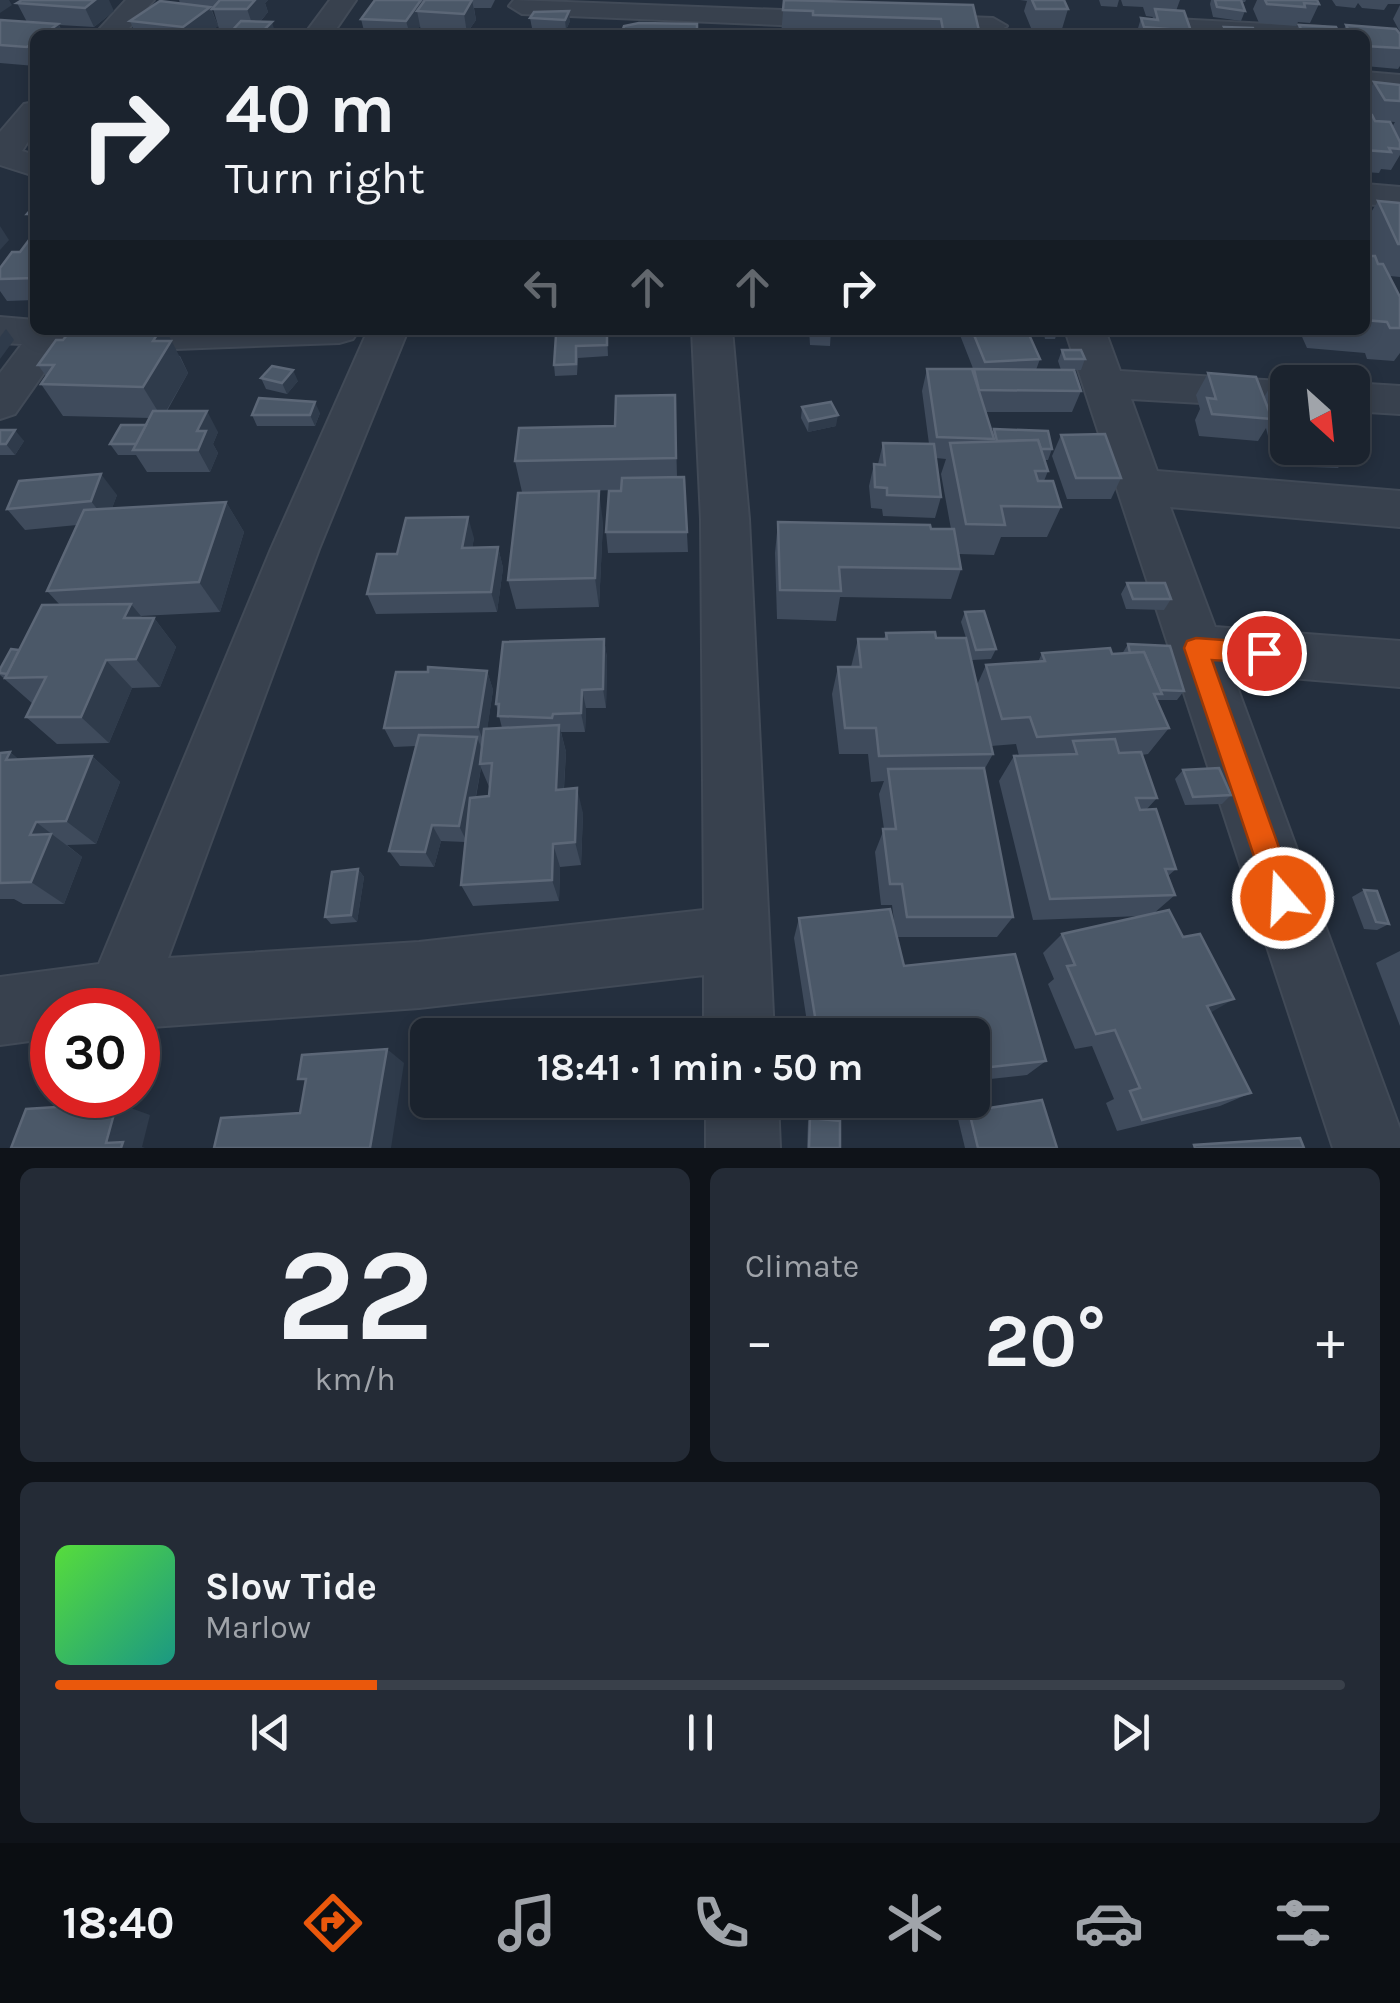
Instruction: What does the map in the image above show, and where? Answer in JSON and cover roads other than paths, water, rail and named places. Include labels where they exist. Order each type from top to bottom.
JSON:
[{"type":"street","points":[[113,30],[141,0]]},
{"type":"street","points":[[322,30],[343,0]]},
{"type":"street","points":[[510,30],[524,3],[991,20]]},
{"type":"street","points":[[1175,27],[1231,30]]},
{"type":"street","points":[[1370,81],[1400,84]]},
{"type":"street","points":[[30,117],[7,144],[5,156],[30,164]]},
{"type":"street","points":[[1370,194],[1400,197]]},
{"type":"street","points":[[0,330],[30,332]]},
{"type":"street","points":[[0,404],[49,335]]},
{"type":"street","points":[[97,335],[233,335]]},
{"type":"street","points":[[123,988],[260,648],[295,549],[386,335]]},
{"type":"street","points":[[712,335],[725,519],[738,1018]]},
{"type":"street","points":[[1087,335],[1370,1148]]},
{"type":"street","points":[[1106,384],[1270,393]]},
{"type":"street","points":[[1370,398],[1400,400]]},
{"type":"street","points":[[1140,487],[1400,509]]},
{"type":"street","points":[[1196,648],[1400,664]]},
{"type":"street","points":[[160,992],[419,975],[736,940]]},
{"type":"street","points":[[0,1012],[30,1008]]},
{"type":"street","points":[[743,1118],[744,1148]]}]
